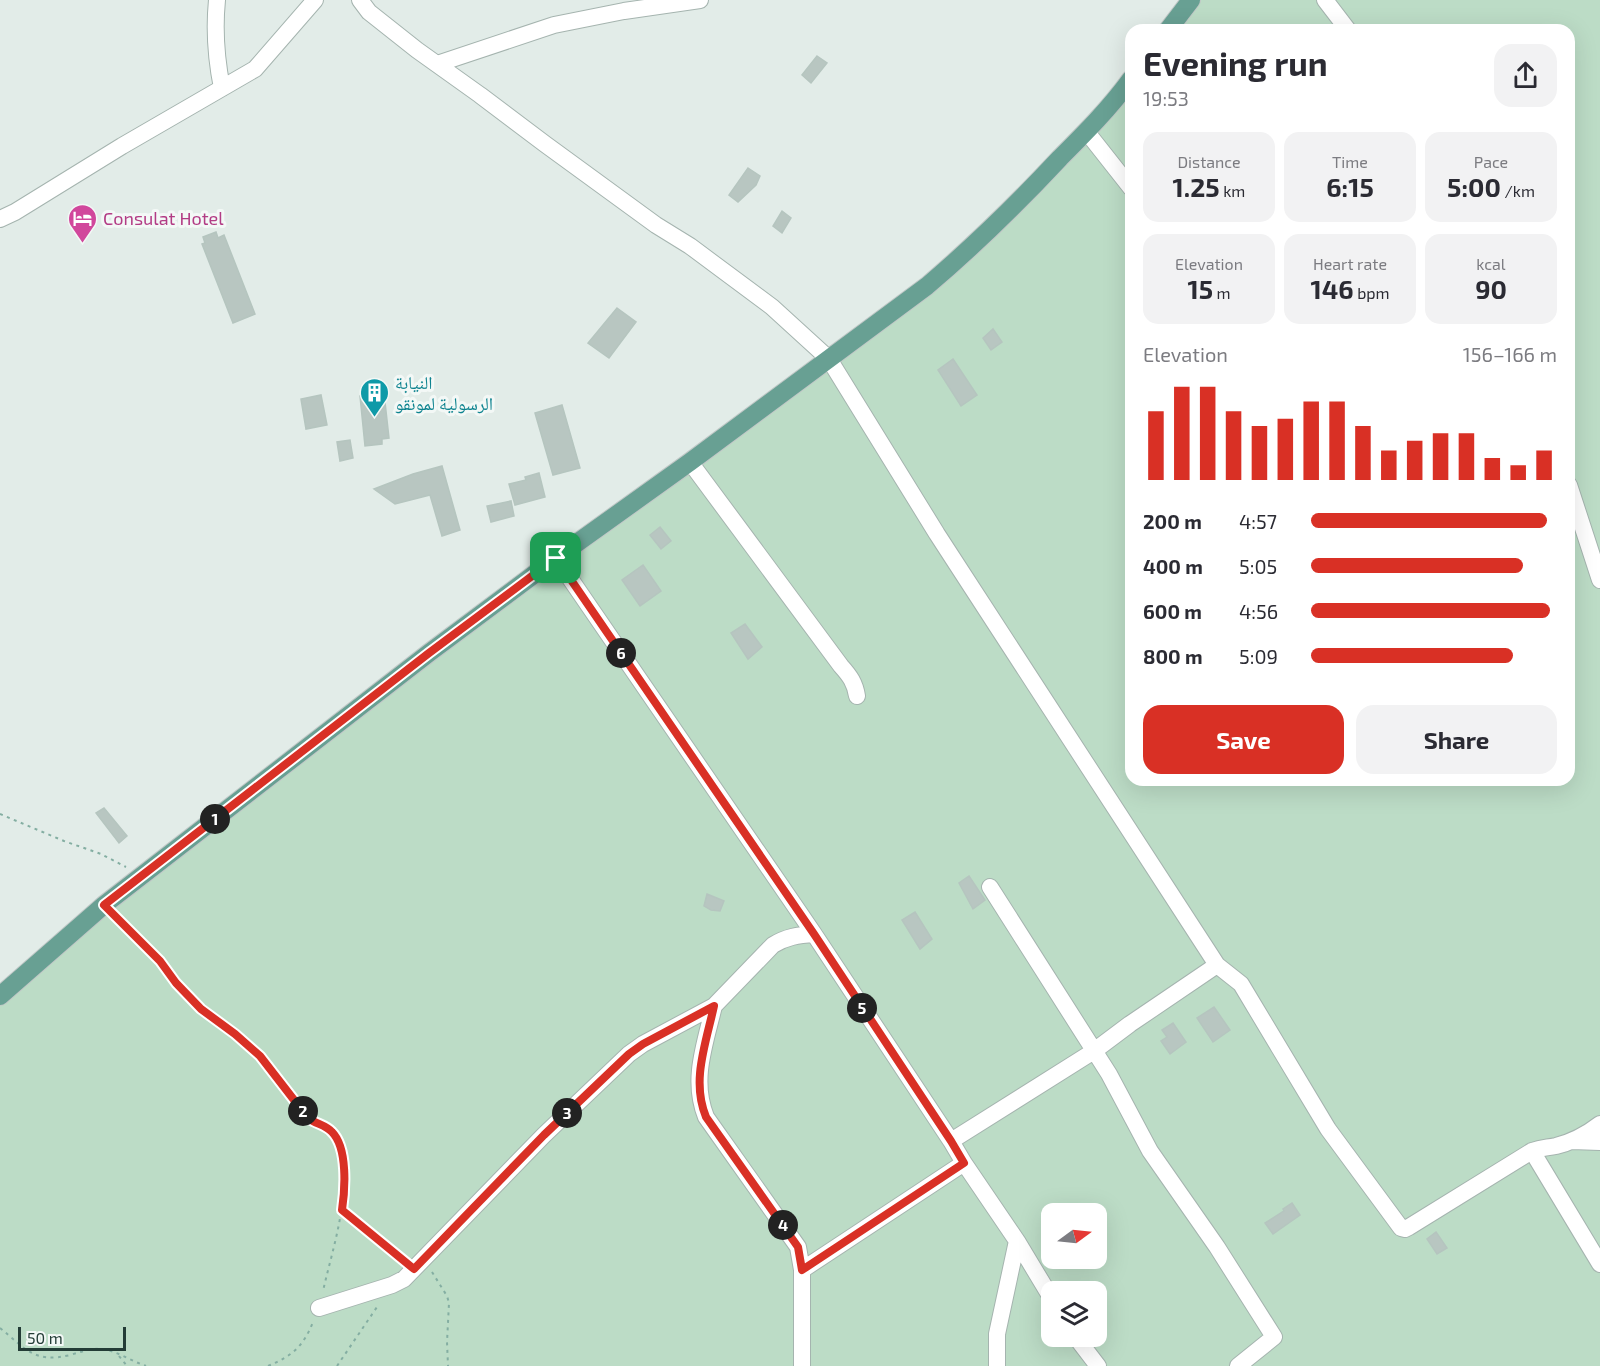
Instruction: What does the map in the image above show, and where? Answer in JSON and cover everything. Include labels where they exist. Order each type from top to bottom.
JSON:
[{"type":"main road","points":[[1173,24],[1191,0]]},
{"type":"main road","points":[[0,996],[104,905],[429,653],[918,293],[1023,198],[1125,87]]},
{"type":"street","points":[[217,0],[215,37],[222,88]]},
{"type":"street","points":[[0,219],[255,69],[315,0]]},
{"type":"street","points":[[360,0],[369,12],[417,50],[772,307],[829,359],[937,534],[1217,966],[1241,984],[1328,1129],[1401,1228],[1409,1227],[1543,1146],[1551,1147],[1571,1142],[1600,1142]]},
{"type":"street","points":[[437,63],[555,25],[624,11],[700,0]]},
{"type":"street","points":[[1325,0],[1343,24]]},
{"type":"street","points":[[1086,131],[1125,180]]},
{"type":"street","points":[[690,462],[841,666],[851,676],[855,683],[857,696]]},
{"type":"street","points":[[1575,503],[1600,580]]},
{"type":"street","points":[[556,558],[814,934],[1041,1281]]},
{"type":"street","points":[[990,888],[1109,1074],[1150,1151],[1217,1247],[1274,1337],[1238,1366]]},
{"type":"street","points":[[319,1308],[393,1285],[404,1279],[544,1135],[629,1054],[643,1044],[714,1006],[773,945],[791,937],[814,934]]},
{"type":"street","points":[[951,1141],[1094,1052],[1130,1023],[1217,966]]},
{"type":"street","points":[[714,1006],[699,1074],[702,1108],[706,1117],[798,1247],[802,1270],[802,1366]]},
{"type":"street","points":[[1571,1142],[1600,1124]]},
{"type":"street","points":[[1532,1151],[1600,1264]]},
{"type":"street","points":[[802,1270],[964,1163]]},
{"type":"street","points":[[998,1366],[997,1334],[1017,1241]]},
{"type":"street","points":[[1083,1347],[1098,1366]]},
{"type":"path","points":[[0,814],[101,854],[142,876]]},
{"type":"path","points":[[104,905],[160,961],[176,983],[201,1009],[260,1056],[308,1118],[327,1127],[339,1143],[343,1164],[342,1210],[319,1308],[307,1338],[286,1358],[268,1366]]},
{"type":"path","points":[[342,1210],[419,1264],[447,1296],[449,1303],[447,1366]]},
{"type":"path","points":[[337,1366],[393,1285]]},
{"type":"path","points":[[0,1328],[34,1355],[59,1357],[83,1350],[102,1349],[146,1366]]},
{"type":"path","points":[[118,1354],[127,1366]]},
{"type":"green space","points":[[1188,0],[1600,0],[1600,1366],[0,1366],[0,996],[104,905],[927,286],[1125,79],[1125,786],[1575,786],[1575,24],[1170,24]]},
{"type":"building","points":[[817,56],[827,63],[811,83],[802,75]]},
{"type":"building","points":[[748,168],[760,176],[756,185],[738,202],[729,195]]},
{"type":"building","points":[[782,211],[791,218],[782,233],[773,226]]},
{"type":"building","points":[[216,232],[218,238],[224,235],[255,314],[233,323],[202,244],[205,243],[203,237]]},
{"type":"building","points":[[617,308],[636,322],[609,358],[588,343]]},
{"type":"building","points":[[993,329],[1002,342],[991,350],[983,338]]},
{"type":"building","points":[[953,359],[977,395],[961,406],[938,370]]},
{"type":"building","name":"النيابة الرسولية لمونقو","points":[[384,393],[389,438],[382,439],[382,444],[365,446],[360,396]]},
{"type":"building","points":[[321,395],[327,425],[306,429],[301,399]]},
{"type":"building","points":[[562,405],[580,468],[553,475],[535,413]]},
{"type":"building","points":[[350,440],[353,458],[340,461],[337,442]]},
{"type":"building","points":[[442,466],[460,530],[442,536],[430,495],[395,504],[374,489],[413,474]]},
{"type":"building","points":[[539,473],[545,497],[515,505],[509,484],[526,480],[525,477]]},
{"type":"building","points":[[511,501],[514,516],[491,522],[487,506]]},
{"type":"building","points":[[660,527],[671,541],[661,549],[650,535]]},
{"type":"building","points":[[643,565],[661,591],[640,606],[622,580]]},
{"type":"building","points":[[745,624],[762,647],[748,659],[731,633]]},
{"type":"building","points":[[104,808],[127,836],[119,843],[96,813]]},
{"type":"building","points":[[969,876],[985,900],[973,909],[959,883]]},
{"type":"building","points":[[707,894],[724,901],[720,911],[704,906]]},
{"type":"building","points":[[915,912],[932,939],[920,949],[902,920]]},
{"type":"building","points":[[1214,1007],[1230,1030],[1213,1042],[1197,1018]]},
{"type":"building","points":[[1173,1023],[1186,1042],[1170,1054],[1161,1041],[1167,1037],[1162,1030]]},
{"type":"building","points":[[1292,1203],[1300,1215],[1273,1234],[1265,1223]]},
{"type":"building","points":[[1436,1232],[1447,1248],[1437,1254],[1427,1239]]},
{"type":"place","name":"Consulat Hotel","points":[[82,244]]},
{"type":"place","name":"النيابة الرسولية لمونقو","points":[[374,418]]},
{"type":"route","points":[[556,558],[814,934],[964,1163],[802,1270],[798,1247],[790,1234],[706,1117],[702,1108],[699,1074],[714,1006],[643,1044],[629,1054],[544,1135],[414,1269],[342,1210],[343,1164],[339,1143],[331,1130],[308,1118],[260,1056],[188,997],[160,961],[104,905],[429,653],[556,558]]}]
